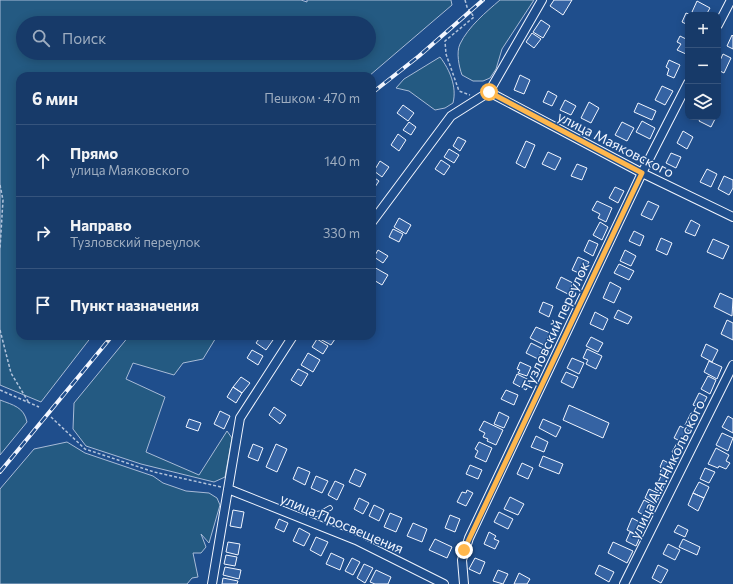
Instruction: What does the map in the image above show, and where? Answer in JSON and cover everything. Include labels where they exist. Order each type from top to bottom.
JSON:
[{"type":"street","points":[[376,217],[452,116],[489,92],[542,0]]},
{"type":"street","points":[[721,19],[731,0]]},
{"type":"street","name":"Тузловский переулок","points":[[464,584],[462,560],[469,538],[642,173],[685,90]]},
{"type":"street","name":"улица Маяковского","points":[[489,92],[642,173],[733,217]]},
{"type":"street","points":[[212,584],[240,418],[272,365],[289,340]]},
{"type":"street","name":"улица А.А.Никольского","points":[[624,584],[733,365]]},
{"type":"street","name":"улица Просвещения","points":[[228,489],[356,540],[444,584]]},
{"type":"lane","points":[[300,518],[321,513],[330,508]]},
{"type":"path","points":[[465,0],[467,7],[474,17],[445,42],[446,54],[459,91],[476,100]]},
{"type":"path","points":[[0,185],[3,200],[0,248]]},
{"type":"path","points":[[0,330],[11,374],[29,403]]},
{"type":"path","points":[[0,390],[39,407]]},
{"type":"path","points":[[51,417],[85,449],[154,472],[228,489]]},
{"type":"shaded area","points":[[0,0],[301,0],[307,2],[307,0],[451,0],[452,5],[374,72],[16,72],[16,340],[89,340],[41,402],[0,385]]},
{"type":"shaded area","points":[[500,0],[534,0],[502,49],[496,69],[490,78],[483,81],[473,81],[462,75],[458,60],[460,44],[472,26]]},
{"type":"shaded area","points":[[440,57],[447,67],[452,79],[454,91],[453,103],[445,108],[435,110],[409,91],[396,88],[404,79]]},
{"type":"shaded area","points":[[126,340],[215,340],[203,359],[183,363],[174,375],[133,363],[126,379],[165,397],[146,452],[199,475],[227,431],[232,438],[225,477],[214,482],[141,464],[86,446],[73,429],[74,403]]},
{"type":"shaded area","points":[[0,400],[21,410],[26,417],[27,422],[0,455]]},
{"type":"shaded area","points":[[67,442],[85,453],[153,476],[163,483],[186,491],[209,493],[217,498],[220,505],[209,543],[201,534],[206,547],[201,553],[193,553],[198,577],[192,578],[187,584],[0,584],[0,489],[34,449]]},
{"type":"building","points":[[554,0],[572,0],[563,15],[550,6]]},
{"type":"building","points":[[697,1],[710,8],[708,12],[692,12]]},
{"type":"building","points":[[685,15],[685,24],[682,22]]},
{"type":"building","points":[[541,20],[550,26],[543,38],[533,32]]},
{"type":"building","points":[[532,33],[541,39],[534,48],[526,42]]},
{"type":"building","points":[[732,35],[733,36],[733,49],[727,46]]},
{"type":"building","points":[[680,36],[685,38],[685,54],[677,50],[681,44],[677,42]]},
{"type":"building","points":[[723,54],[731,58],[724,73],[721,72],[721,58]]},
{"type":"building","points":[[669,60],[680,65],[674,78],[667,75],[669,69],[666,67]]},
{"type":"building","points":[[520,75],[530,80],[524,94],[514,90]]},
{"type":"building","points":[[662,86],[673,91],[665,105],[655,100]]},
{"type":"building","points":[[548,91],[557,96],[552,106],[543,102]]},
{"type":"building","points":[[565,100],[576,106],[571,115],[560,110]]},
{"type":"building","points":[[589,102],[599,108],[591,123],[581,118]]},
{"type":"building","points":[[638,103],[656,111],[652,120],[634,112]]},
{"type":"building","points":[[403,105],[414,113],[408,121],[397,113]]},
{"type":"building","points":[[700,120],[714,120],[711,127]]},
{"type":"building","points":[[642,121],[655,128],[650,139],[636,132]]},
{"type":"building","points":[[409,122],[416,127],[411,135],[403,130]]},
{"type":"building","points":[[622,122],[634,128],[627,141],[615,135]]},
{"type":"building","points":[[683,131],[693,137],[687,149],[677,143]]},
{"type":"building","points":[[398,134],[406,140],[399,151],[391,145]]},
{"type":"building","points":[[458,137],[466,141],[460,151],[453,146]]},
{"type":"building","points":[[526,141],[535,145],[525,168],[516,163]]},
{"type":"building","points":[[449,149],[459,155],[454,163],[444,157]]},
{"type":"building","points":[[548,152],[561,158],[555,170],[542,164]]},
{"type":"building","points":[[671,153],[681,157],[676,168],[666,163]]},
{"type":"building","points":[[441,160],[450,166],[444,175],[435,169]]},
{"type":"building","points":[[380,161],[389,167],[382,177],[376,172],[376,168]]},
{"type":"building","points":[[577,164],[587,168],[582,180],[571,176]]},
{"type":"building","points":[[707,169],[717,174],[711,187],[700,182]]},
{"type":"building","points":[[724,176],[733,180],[733,188],[729,195],[718,189]]},
{"type":"building","points":[[615,187],[624,191],[618,203],[609,198]]},
{"type":"building","points":[[597,201],[612,208],[606,222],[598,218],[600,214],[592,210]]},
{"type":"building","points":[[648,201],[659,206],[652,220],[641,215]]},
{"type":"building","points":[[399,218],[411,225],[406,234],[394,227]]},
{"type":"building","points":[[691,220],[700,225],[695,236],[685,232]]},
{"type":"building","points":[[600,222],[608,227],[602,240],[593,235]]},
{"type":"building","points":[[393,229],[403,234],[399,242],[389,237]]},
{"type":"building","points":[[634,231],[644,236],[640,246],[629,241]]},
{"type":"building","points":[[661,238],[672,243],[667,255],[656,250]]},
{"type":"building","points":[[713,239],[729,246],[723,259],[707,252]]},
{"type":"building","points":[[589,240],[598,244],[593,256],[584,251]]},
{"type":"building","points":[[378,250],[388,256],[383,263],[376,258]]},
{"type":"building","points":[[625,250],[636,256],[631,266],[620,261]]},
{"type":"building","points":[[578,257],[589,262],[583,275],[572,270]]},
{"type":"building","points":[[619,264],[634,271],[629,280],[614,273]]},
{"type":"building","points":[[376,268],[388,275],[382,285],[376,281]]},
{"type":"building","points":[[561,277],[573,283],[568,294],[556,288]]},
{"type":"building","points":[[610,282],[621,288],[614,303],[603,298]]},
{"type":"building","points":[[720,293],[733,299],[732,316],[714,307]]},
{"type":"building","points":[[543,302],[553,306],[549,317],[539,312]]},
{"type":"building","points":[[618,310],[632,317],[628,324],[614,318]]},
{"type":"building","points":[[595,312],[608,319],[603,330],[590,324]]},
{"type":"building","points":[[727,320],[733,323],[733,340],[721,334]]},
{"type":"building","points":[[536,327],[550,333],[544,345],[530,338]]},
{"type":"building","points":[[591,337],[603,343],[598,352],[586,346]]},
{"type":"building","points":[[258,340],[273,340],[266,350],[256,343]]},
{"type":"building","points":[[316,340],[328,346],[323,354],[312,347]]},
{"type":"building","points":[[322,340],[334,340],[331,345]]},
{"type":"building","points":[[531,343],[543,349],[538,359],[526,353]]},
{"type":"building","points":[[706,344],[718,350],[712,362],[701,356]]},
{"type":"building","points":[[587,349],[602,356],[596,369],[586,364],[588,360],[583,358]]},
{"type":"building","points":[[252,350],[263,356],[258,365],[247,358]]},
{"type":"building","points":[[308,353],[320,360],[313,372],[301,365]]},
{"type":"building","points":[[572,358],[584,363],[579,374],[567,368]]},
{"type":"building","points":[[709,361],[722,367],[717,379],[704,372]]},
{"type":"building","points":[[520,362],[531,367],[527,376],[518,373],[520,370],[517,369]]},
{"type":"building","points":[[298,369],[308,374],[301,386],[291,380]]},
{"type":"building","points":[[566,372],[578,377],[573,388],[561,382]]},
{"type":"building","points":[[517,374],[531,381],[526,390],[513,383]]},
{"type":"building","points":[[708,376],[716,380],[710,394],[701,389]]},
{"type":"building","points":[[241,377],[250,383],[242,393],[233,387]]},
{"type":"building","points":[[233,387],[242,393],[236,403],[227,397]]},
{"type":"building","points":[[506,390],[518,395],[514,405],[501,399]]},
{"type":"building","points":[[699,393],[707,397],[701,409],[693,405]]},
{"type":"building","points":[[569,405],[609,423],[603,438],[563,420]]},
{"type":"building","points":[[274,407],[286,415],[280,424],[269,415]]},
{"type":"building","points":[[220,411],[230,416],[224,429],[214,424]]},
{"type":"building","points":[[499,412],[509,417],[504,428],[494,424]]},
{"type":"building","points":[[691,413],[698,416],[691,429],[685,425]]},
{"type":"building","points":[[728,416],[733,419],[733,433],[722,427]]},
{"type":"building","points":[[189,419],[201,423],[198,431],[186,427]]},
{"type":"building","points":[[543,419],[561,427],[556,437],[539,428]]},
{"type":"building","points":[[484,421],[503,430],[496,445],[487,441],[488,439],[483,437],[485,433],[479,430]]},
{"type":"building","points":[[680,426],[690,431],[684,443],[674,438]]},
{"type":"building","points":[[722,433],[733,438],[728,451],[716,445]]},
{"type":"building","points":[[536,436],[548,442],[544,452],[531,447]]},
{"type":"building","points":[[479,442],[492,448],[486,462],[475,457],[478,451],[475,449]]},
{"type":"building","points":[[677,443],[684,447],[679,456],[672,452]]},
{"type":"building","points":[[253,444],[263,448],[258,461],[248,457]]},
{"type":"building","points":[[276,444],[287,449],[277,472],[266,467]]},
{"type":"building","points":[[716,448],[729,455],[726,461],[730,463],[726,469],[708,464]]},
{"type":"building","points":[[543,456],[563,464],[559,474],[539,466]]},
{"type":"building","points":[[663,460],[672,465],[666,478],[659,475]]},
{"type":"building","points":[[522,463],[533,468],[528,479],[517,474]]},
{"type":"building","points":[[470,465],[482,470],[478,479],[466,474]]},
{"type":"building","points":[[298,467],[310,472],[305,485],[293,479]]},
{"type":"building","points":[[705,468],[715,472],[709,483],[700,479]]},
{"type":"building","points":[[355,469],[366,474],[360,487],[349,482]]},
{"type":"building","points":[[316,476],[328,481],[322,493],[311,488]]},
{"type":"building","points":[[661,476],[667,479],[661,492],[655,489]]},
{"type":"building","points":[[335,481],[344,485],[337,500],[328,495]]},
{"type":"building","points":[[699,482],[709,487],[704,498],[693,493]]},
{"type":"building","points":[[649,489],[660,494],[656,504],[645,498]]},
{"type":"building","points":[[467,490],[473,493],[466,506],[457,502],[462,492],[466,493]]},
{"type":"building","points":[[693,493],[704,498],[698,511],[688,505]]},
{"type":"building","points":[[510,497],[524,504],[518,515],[504,509]]},
{"type":"building","points":[[359,498],[369,503],[363,514],[354,509]]},
{"type":"building","points":[[644,500],[655,506],[649,518],[638,512]]},
{"type":"building","points":[[374,505],[384,510],[379,521],[369,516]]},
{"type":"building","points":[[233,510],[244,512],[241,528],[230,526]]},
{"type":"building","points":[[499,512],[513,519],[508,529],[494,522]]},
{"type":"building","points":[[390,513],[402,518],[396,532],[384,527]]},
{"type":"building","points":[[450,515],[460,519],[455,532],[445,528]]},
{"type":"building","points":[[632,518],[645,525],[640,536],[627,530]]},
{"type":"building","points":[[279,519],[288,523],[284,532],[275,528]]},
{"type":"building","points":[[413,523],[427,529],[422,542],[407,536]]},
{"type":"building","points":[[678,525],[688,530],[685,537],[674,532]]},
{"type":"building","points":[[299,528],[310,534],[304,546],[293,541]]},
{"type":"building","points":[[489,532],[496,536],[494,539],[499,541],[495,549],[484,544]]},
{"type":"building","points":[[630,532],[640,537],[636,546],[626,541]]},
{"type":"building","points":[[316,537],[328,542],[321,556],[310,550]]},
{"type":"building","points":[[435,539],[452,547],[447,558],[429,550]]},
{"type":"building","points":[[683,539],[700,547],[697,555],[679,547]]},
{"type":"building","points":[[228,542],[240,544],[238,555],[226,552]]},
{"type":"building","points":[[613,542],[633,551],[627,563],[608,553]]},
{"type":"building","points":[[668,544],[680,550],[675,560],[663,554]]},
{"type":"building","points":[[331,553],[344,559],[340,570],[326,564]]},
{"type":"building","points":[[226,555],[237,557],[235,566],[224,564]]},
{"type":"building","points":[[352,558],[360,562],[353,575],[345,571]]},
{"type":"building","points":[[475,558],[485,562],[480,574],[469,569]]},
{"type":"building","points":[[364,564],[373,568],[365,583],[357,578]]},
{"type":"building","points":[[599,565],[614,572],[609,582],[595,574]]},
{"type":"building","points":[[658,565],[668,570],[661,583],[652,578]]},
{"type":"building","points":[[225,567],[241,570],[239,579],[223,575]]},
{"type":"building","points":[[376,570],[391,577],[388,584],[375,584],[370,582]]},
{"type":"building","points":[[498,570],[508,574],[503,584],[493,581]]},
{"type":"building","points":[[519,573],[530,579],[527,584],[514,584]]},
{"type":"building","points":[[223,578],[238,581],[237,584],[222,584]]},
{"type":"railway","points":[[376,90],[419,56],[483,0]]},
{"type":"railway","points":[[0,472],[109,340]]},
{"type":"route","points":[[464,550],[642,173],[489,92]]}]
